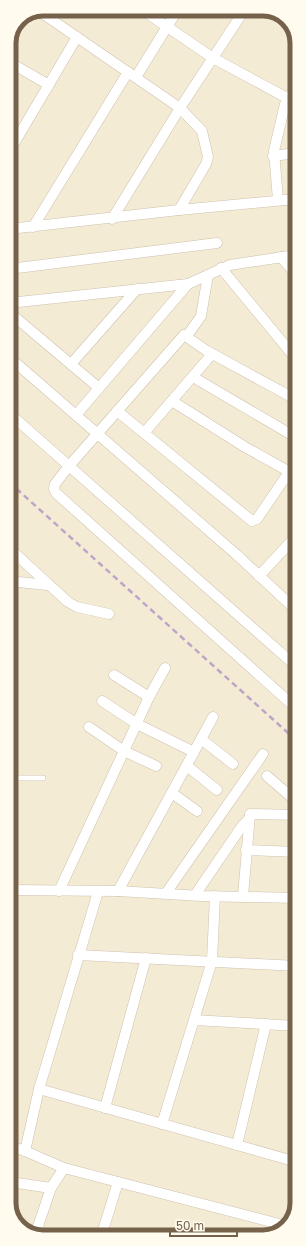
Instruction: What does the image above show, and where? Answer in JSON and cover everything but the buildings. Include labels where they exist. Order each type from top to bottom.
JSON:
[{"type":"street","points":[[46,16],[180,108],[202,131],[208,157],[206,164],[179,210]]},
{"type":"street","points":[[151,16],[214,58],[287,98]]},
{"type":"street","points":[[33,227],[132,74],[173,16]]},
{"type":"street","points":[[112,219],[180,108],[241,16]]},
{"type":"street","points":[[16,140],[77,37]]},
{"type":"street","points":[[16,66],[49,85]]},
{"type":"street","points":[[278,200],[273,156],[287,98],[290,95]]},
{"type":"street","points":[[273,156],[290,154]]},
{"type":"street","points":[[16,228],[290,199]]},
{"type":"street","points":[[16,268],[217,243]]},
{"type":"street","points":[[16,302],[188,284],[230,265],[290,256]]},
{"type":"street","points":[[281,257],[290,268]]},
{"type":"street","points":[[221,268],[290,352]]},
{"type":"street","points":[[208,275],[201,316],[187,336],[184,335],[182,337],[69,466],[55,484],[54,489],[56,493],[290,703]]},
{"type":"street","points":[[76,415],[188,284]]},
{"type":"street","points":[[71,364],[137,289]]},
{"type":"street","points":[[16,318],[99,388]]},
{"type":"street","points":[[187,336],[212,354],[290,396]]},
{"type":"street","points":[[144,433],[212,354]]},
{"type":"street","points":[[16,363],[290,605]]},
{"type":"street","points":[[193,377],[290,434]]},
{"type":"street","points":[[172,401],[245,447],[290,472]]},
{"type":"street","points":[[117,411],[252,521],[257,519],[290,478]]},
{"type":"street","points":[[16,419],[290,661]]},
{"type":"street","points":[[259,576],[290,543]]},
{"type":"street","points":[[16,555],[47,585],[73,605],[109,614]]},
{"type":"street","points":[[16,582],[47,585]]},
{"type":"street","points":[[59,891],[149,697],[165,668]]},
{"type":"street","points":[[114,674],[149,697]]},
{"type":"street","points":[[102,701],[137,724],[194,752]]},
{"type":"street","points":[[118,891],[213,717]]},
{"type":"street","points":[[89,727],[124,751],[156,766]]},
{"type":"street","points":[[201,739],[233,764]]},
{"type":"street","points":[[166,893],[263,754]]},
{"type":"street","points":[[187,766],[217,790]]},
{"type":"street","points":[[267,776],[290,796]]},
{"type":"street","points":[[172,793],[197,811]]},
{"type":"street","points":[[194,895],[242,826],[249,819],[251,814],[290,815]]},
{"type":"street","points":[[243,896],[249,819]]},
{"type":"street","points":[[246,850],[290,852]]},
{"type":"street","points":[[16,890],[118,891],[290,898]]},
{"type":"street","points":[[24,1150],[39,1089],[98,892]]},
{"type":"street","points":[[162,1124],[212,962],[215,896]]},
{"type":"street","points":[[78,955],[290,966]]},
{"type":"street","points":[[105,1108],[146,958]]},
{"type":"street","points":[[194,1020],[290,1026]]},
{"type":"street","points":[[237,1145],[266,1024]]},
{"type":"street","points":[[39,1089],[290,1160]]},
{"type":"street","points":[[16,1148],[64,1168],[279,1224]]},
{"type":"street","points":[[36,1229],[51,1188],[64,1168]]},
{"type":"street","points":[[103,1230],[118,1182]]},
{"type":"street","points":[[16,1183],[51,1188]]},
{"type":"lane","points":[[16,778],[43,778]]},
{"type":"shaded area","points":[[264,16],[273,18],[281,23],[289,35],[290,1206],[289,1211],[283,1221],[271,1229],[42,1230],[33,1228],[25,1223],[17,1211],[16,43],[18,33],[24,24],[33,18]]},
{"type":"railway","points":[[16,488],[290,735]]}]
